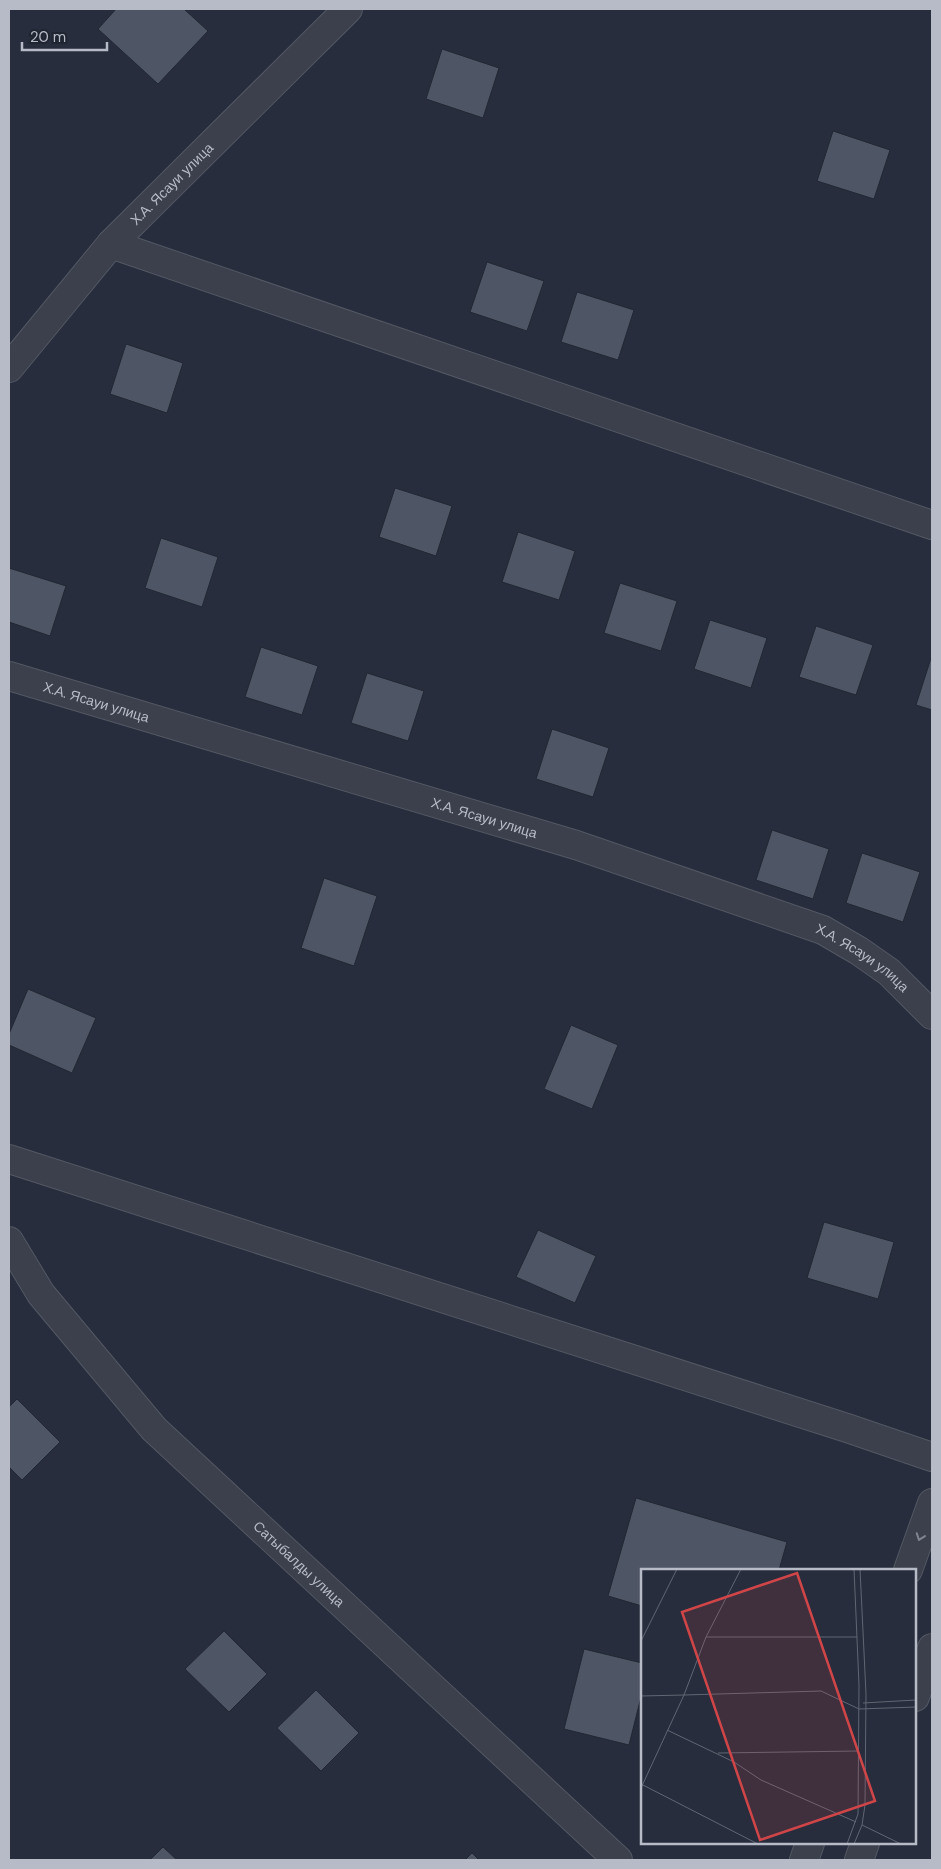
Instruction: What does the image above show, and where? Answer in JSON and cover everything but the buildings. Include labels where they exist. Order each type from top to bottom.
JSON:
[{"type":"street","name":"Х.А. Ясауи улица","points":[[9,368],[111,244],[348,9]]},
{"type":"street","points":[[111,244],[932,525]]},
{"type":"street","name":"Х.А. Ясауи улица","points":[[9,676],[576,845],[824,930],[859,950],[889,972],[932,1015]]},
{"type":"street","points":[[9,1159],[932,1457]]},
{"type":"street","name":"Сатыбалды улица","points":[[9,1241],[41,1294],[154,1429],[618,1860]]},
{"type":"street","points":[[908,1569],[932,1503]]},
{"type":"street","points":[[916,1694],[932,1648]]},
{"type":"street","points":[[804,1860],[810,1844]]},
{"type":"street","points":[[858,1860],[864,1844]]}]
